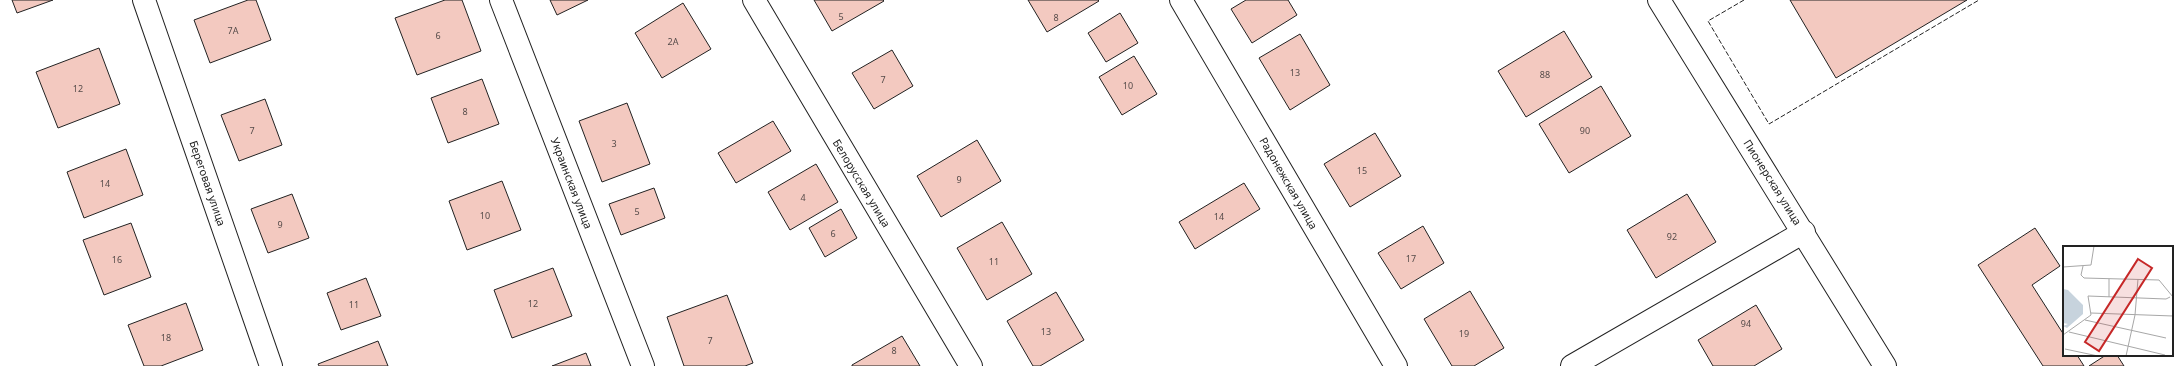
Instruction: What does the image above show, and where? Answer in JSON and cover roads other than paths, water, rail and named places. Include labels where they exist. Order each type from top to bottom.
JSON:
[{"type":"street","name":"Береговая улица","points":[[144,0],[271,366]]},
{"type":"street","name":"Украинская улица","points":[[501,0],[643,366]]},
{"type":"street","name":"Белорусская улица","points":[[754,0],[971,366]]},
{"type":"street","name":"Радонежская улица","points":[[1181,0],[1396,366]]},
{"type":"street","name":"Пионерская улица","points":[[1660,0],[1885,366]]},
{"type":"street","points":[[1572,366],[1804,232]]}]
